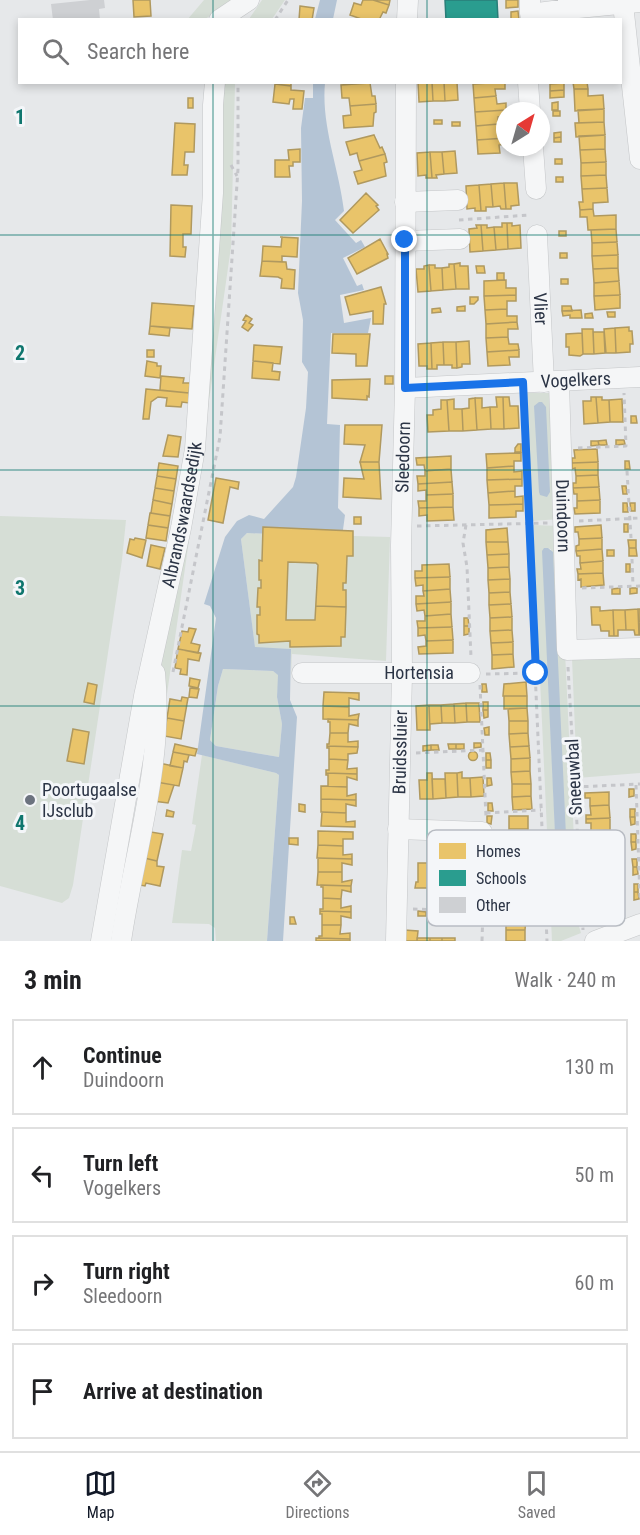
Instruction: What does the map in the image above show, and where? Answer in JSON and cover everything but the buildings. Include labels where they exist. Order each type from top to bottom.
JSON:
[{"type":"street","points":[[222,18],[249,0]]},
{"type":"street","points":[[243,18],[254,0]]},
{"type":"street","points":[[407,18],[408,0]]},
{"type":"street","points":[[530,0],[530,14],[568,4],[632,3],[640,159]]},
{"type":"street","name":"Albrandswaardsedijk","points":[[101,941],[153,649],[181,528],[195,449],[213,193],[215,84]]},
{"type":"street","name":"Sleedoorn","points":[[402,674],[401,526],[405,388],[406,84]]},
{"type":"street","points":[[528,84],[529,102]]},
{"type":"street","points":[[534,156],[536,189]]},
{"type":"street","points":[[405,202],[459,220]]},
{"type":"street","points":[[405,240],[459,220]]},
{"type":"street","name":"Vlier","points":[[537,235],[551,382]]},
{"type":"street","name":"Vogelkers","points":[[405,388],[632,377]]},
{"type":"street","name":"Duindoorn","points":[[551,382],[561,449],[567,650]]},
{"type":"street","points":[[567,650],[640,648]]},
{"type":"street","points":[[121,941],[154,766],[158,700],[153,649]]},
{"type":"street","name":"Hortensia","points":[[302,673],[474,674]]},
{"type":"street","name":"Bruidssluier","points":[[396,941],[402,674]]},
{"type":"street","points":[[398,830],[484,828]]},
{"type":"street","points":[[595,941],[640,924]]},
{"type":"path","points":[[276,18],[288,0]]},
{"type":"path","points":[[536,189],[528,190],[530,235],[537,235]]},
{"type":"path","points":[[459,220],[529,215]]},
{"type":"path","points":[[561,449],[626,446],[632,377]]},
{"type":"path","name":"Duindoorn","points":[[523,382],[536,673]]},
{"type":"path","points":[[627,471],[631,538]]},
{"type":"path","points":[[401,526],[640,518]]},
{"type":"path","points":[[466,525],[463,543],[467,567],[471,663],[483,750],[484,828],[542,810]]},
{"type":"path","points":[[632,559],[633,586]]},
{"type":"path","points":[[566,589],[640,586]]},
{"type":"path","name":"Sneeuwbal","points":[[567,650],[578,830]]},
{"type":"path","name":"Hortensia","points":[[474,674],[536,673]]},
{"type":"path","name":"Sneeuwbal","points":[[536,673],[543,830]]},
{"type":"path","points":[[400,754],[483,750]]},
{"type":"path","points":[[575,787],[638,784],[640,898]]},
{"type":"path","points":[[397,908],[427,909]]},
{"type":"path","points":[[482,926],[482,941]]},
{"type":"path","name":"Sneeuwbal","points":[[546,926],[547,941]]},
{"type":"path","name":"Sneeuwbal","points":[[583,926],[584,941]]},
{"type":"shaded area","points":[[204,0],[237,0],[207,18],[189,18]]},
{"type":"shaded area","points":[[262,0],[285,0],[273,18],[250,18]]},
{"type":"shaded area","points":[[218,84],[235,84],[231,247],[163,722],[158,653],[193,496]]},
{"type":"shaded area","points":[[527,393],[550,393],[559,519],[532,521]]},
{"type":"shaded area","points":[[0,516],[126,520],[73,885],[69,898],[62,903],[0,886]]},
{"type":"shaded area","points":[[533,525],[559,526],[574,830],[562,830],[551,549],[545,548],[543,551],[555,830],[547,830]]},
{"type":"shaded area","points":[[247,533],[390,537],[386,661],[292,654],[292,678],[291,649],[255,648],[241,539]]},
{"type":"shaded area","points":[[640,655],[640,773],[577,778],[572,658]]},
{"type":"shaded area","points":[[223,669],[273,671],[279,675],[277,697],[282,724],[279,757],[216,746],[210,740],[218,686]]},
{"type":"shaded area","points":[[202,755],[279,775],[267,941],[216,941],[215,928],[209,924],[172,923],[182,850],[191,851],[196,825],[192,824]]},
{"type":"shaded area","points":[[551,926],[579,926],[581,933],[561,941],[552,941]]},
{"type":"water","points":[[320,0],[337,0],[333,18],[315,18]]},
{"type":"water","points":[[313,84],[325,84],[324,99],[328,131],[344,211],[335,220],[356,243],[361,240],[365,247],[343,258],[357,286],[362,284],[364,290],[340,295],[344,323],[371,318],[368,333],[331,333],[327,424],[340,425],[338,508],[345,515],[342,537],[247,533],[241,539],[255,647],[291,649],[290,700],[297,717],[283,941],[267,941],[279,775],[197,754],[216,618],[210,606],[204,604],[225,537],[237,521],[249,515],[264,519],[293,487],[296,477],[306,408],[308,372],[302,362],[303,320],[298,293],[302,201],[301,128],[305,98],[313,98]],"holes":[[[223,669],[273,671],[278,675],[277,697],[282,724],[279,757],[216,746],[210,740],[218,686]]]},
{"type":"water","points":[[539,402],[546,407],[550,492],[547,497],[540,495],[539,492],[534,406]]},
{"type":"water","points":[[548,548],[553,552],[566,830],[555,830],[542,551]]},
{"type":"place","name":"Poortugaalse IJsclub","points":[[30,800]]},
{"type":"route","points":[[405,240],[405,388],[523,382],[536,673]]}]
